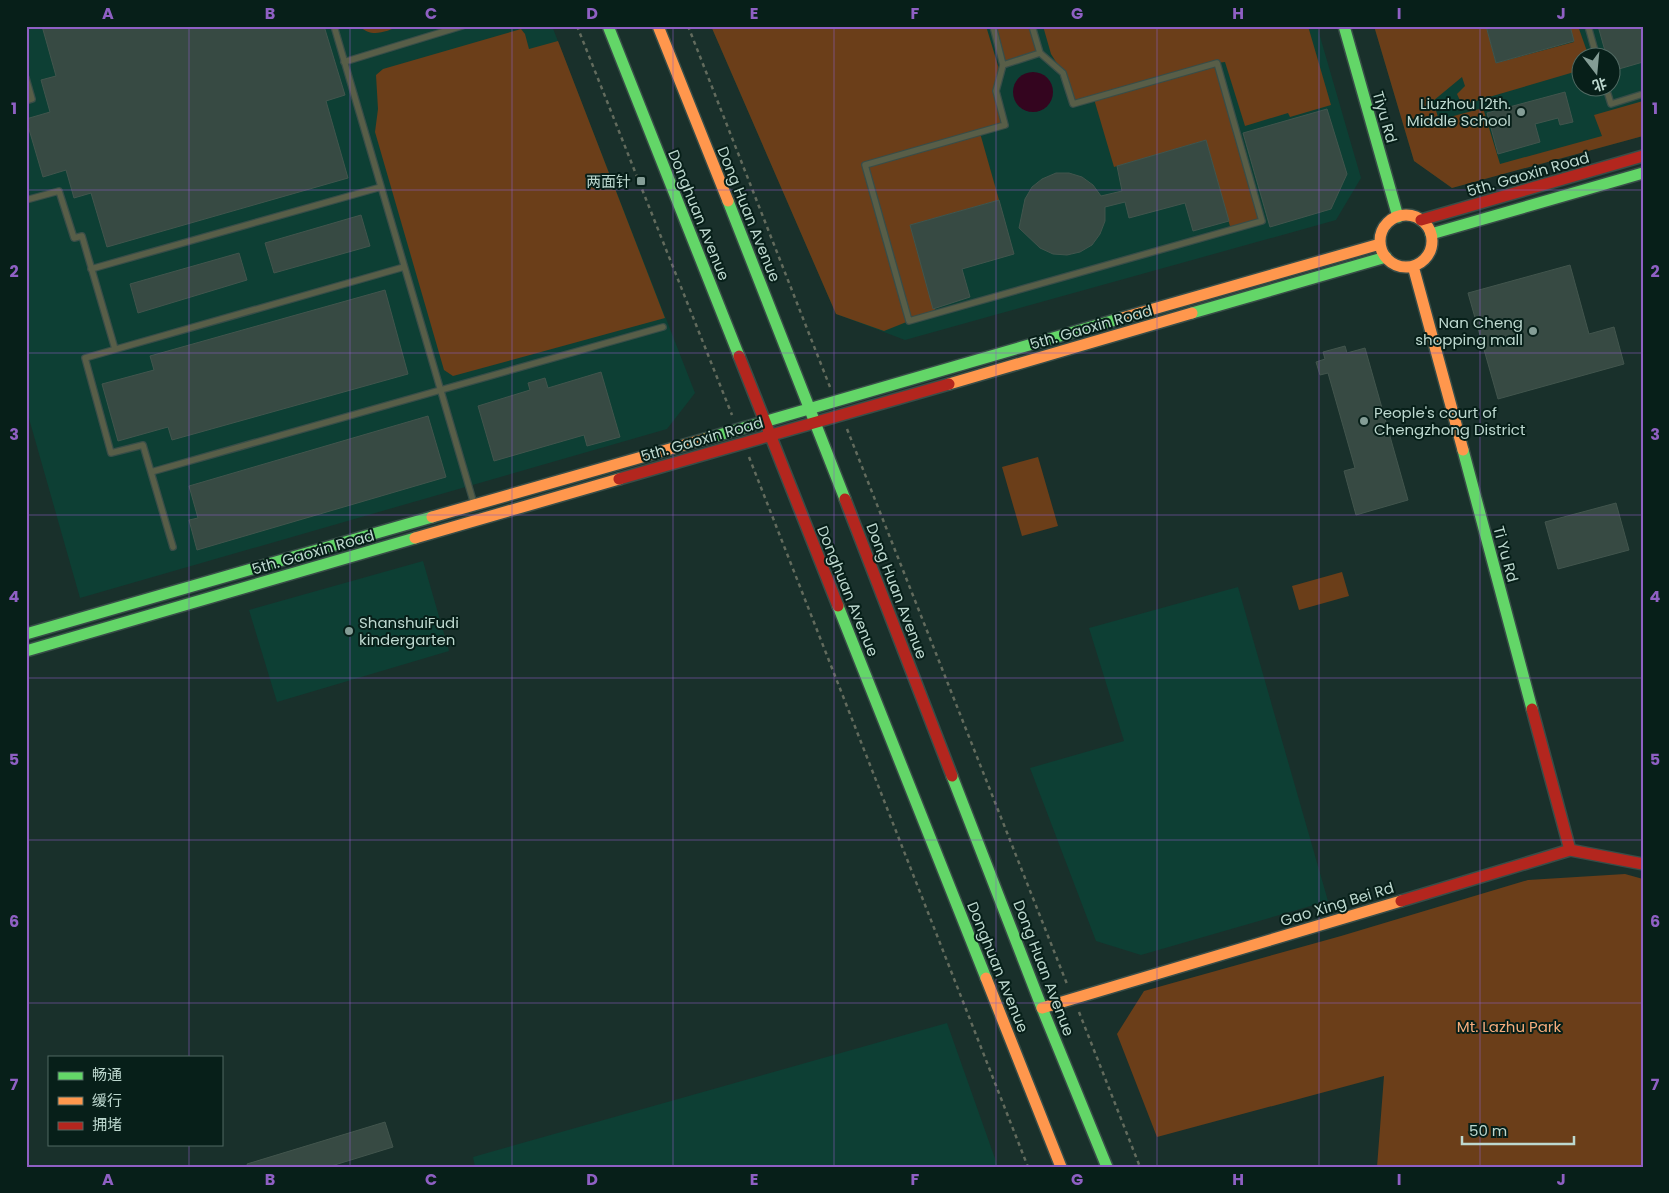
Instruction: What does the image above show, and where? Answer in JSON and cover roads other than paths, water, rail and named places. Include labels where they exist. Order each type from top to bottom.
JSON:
[{"type":"main road","name":"Donghuan Avenue","points":[[608,26],[1061,1167]]},
{"type":"main road","name":"Dong Huan Avenue","points":[[658,26],[816,422],[1042,1008],[1107,1167]]},
{"type":"main road","name":"Tiyu Rd","points":[[1344,26],[1398,217]]},
{"type":"main road","name":"5th. Gaoxin Road","points":[[1421,220],[1643,156]]},
{"type":"main road","name":"5th. Gaoxin Road","points":[[1431,234],[1643,173]]},
{"type":"main road","points":[[1414,216],[1421,220],[1431,234],[1432,244],[1429,254],[1425,259],[1413,266],[1400,267],[1393,264],[1386,257],[1380,244],[1385,226],[1398,217],[1414,216]]},
{"type":"main road","name":"5th. Gaoxin Road","points":[[26,634],[1380,244]]},
{"type":"main road","name":"5th. Gaoxin Road","points":[[26,651],[1386,257]]},
{"type":"main road","name":"Ti Yu Rd","points":[[1413,266],[1570,850]]},
{"type":"main road","name":"Gao Xing Bei Rd","points":[[1042,1008],[1570,850],[1643,864]]},
{"type":"lane","points":[[334,26],[474,504]]},
{"type":"lane","points":[[344,62],[462,26]]},
{"type":"lane","points":[[993,26],[1003,65],[996,91],[1005,126],[865,164],[909,321],[1262,221],[1217,63],[1073,104],[1063,74],[1040,54],[1032,26]]},
{"type":"lane","points":[[1588,26],[1595,48]]},
{"type":"lane","points":[[1003,65],[1040,54]]},
{"type":"lane","points":[[26,78],[32,99],[26,101]]},
{"type":"lane","points":[[1609,98],[1611,104],[1643,94]]},
{"type":"lane","points":[[91,269],[381,187]]},
{"type":"lane","points":[[26,200],[59,191],[74,238],[82,236],[115,349]]},
{"type":"lane","points":[[173,547],[143,445],[111,453],[85,358],[404,266]]},
{"type":"lane","points":[[151,472],[663,327]]},
{"type":"place","name":"Liuzhou 12th. Middle School","points":[[1521,112]]},
{"type":"place","name":"两面针","points":[[641,181]]},
{"type":"place","name":"Nan Cheng shopping mall","points":[[1533,331]]},
{"type":"place","name":"People's court of Chengzhong District","points":[[1364,421]]},
{"type":"place","name":"ShanshuiFudi kindergarten","points":[[349,631]]},
{"type":"park label","name":"Mt. Lazhu Park","points":[[1509,1026]]}]
